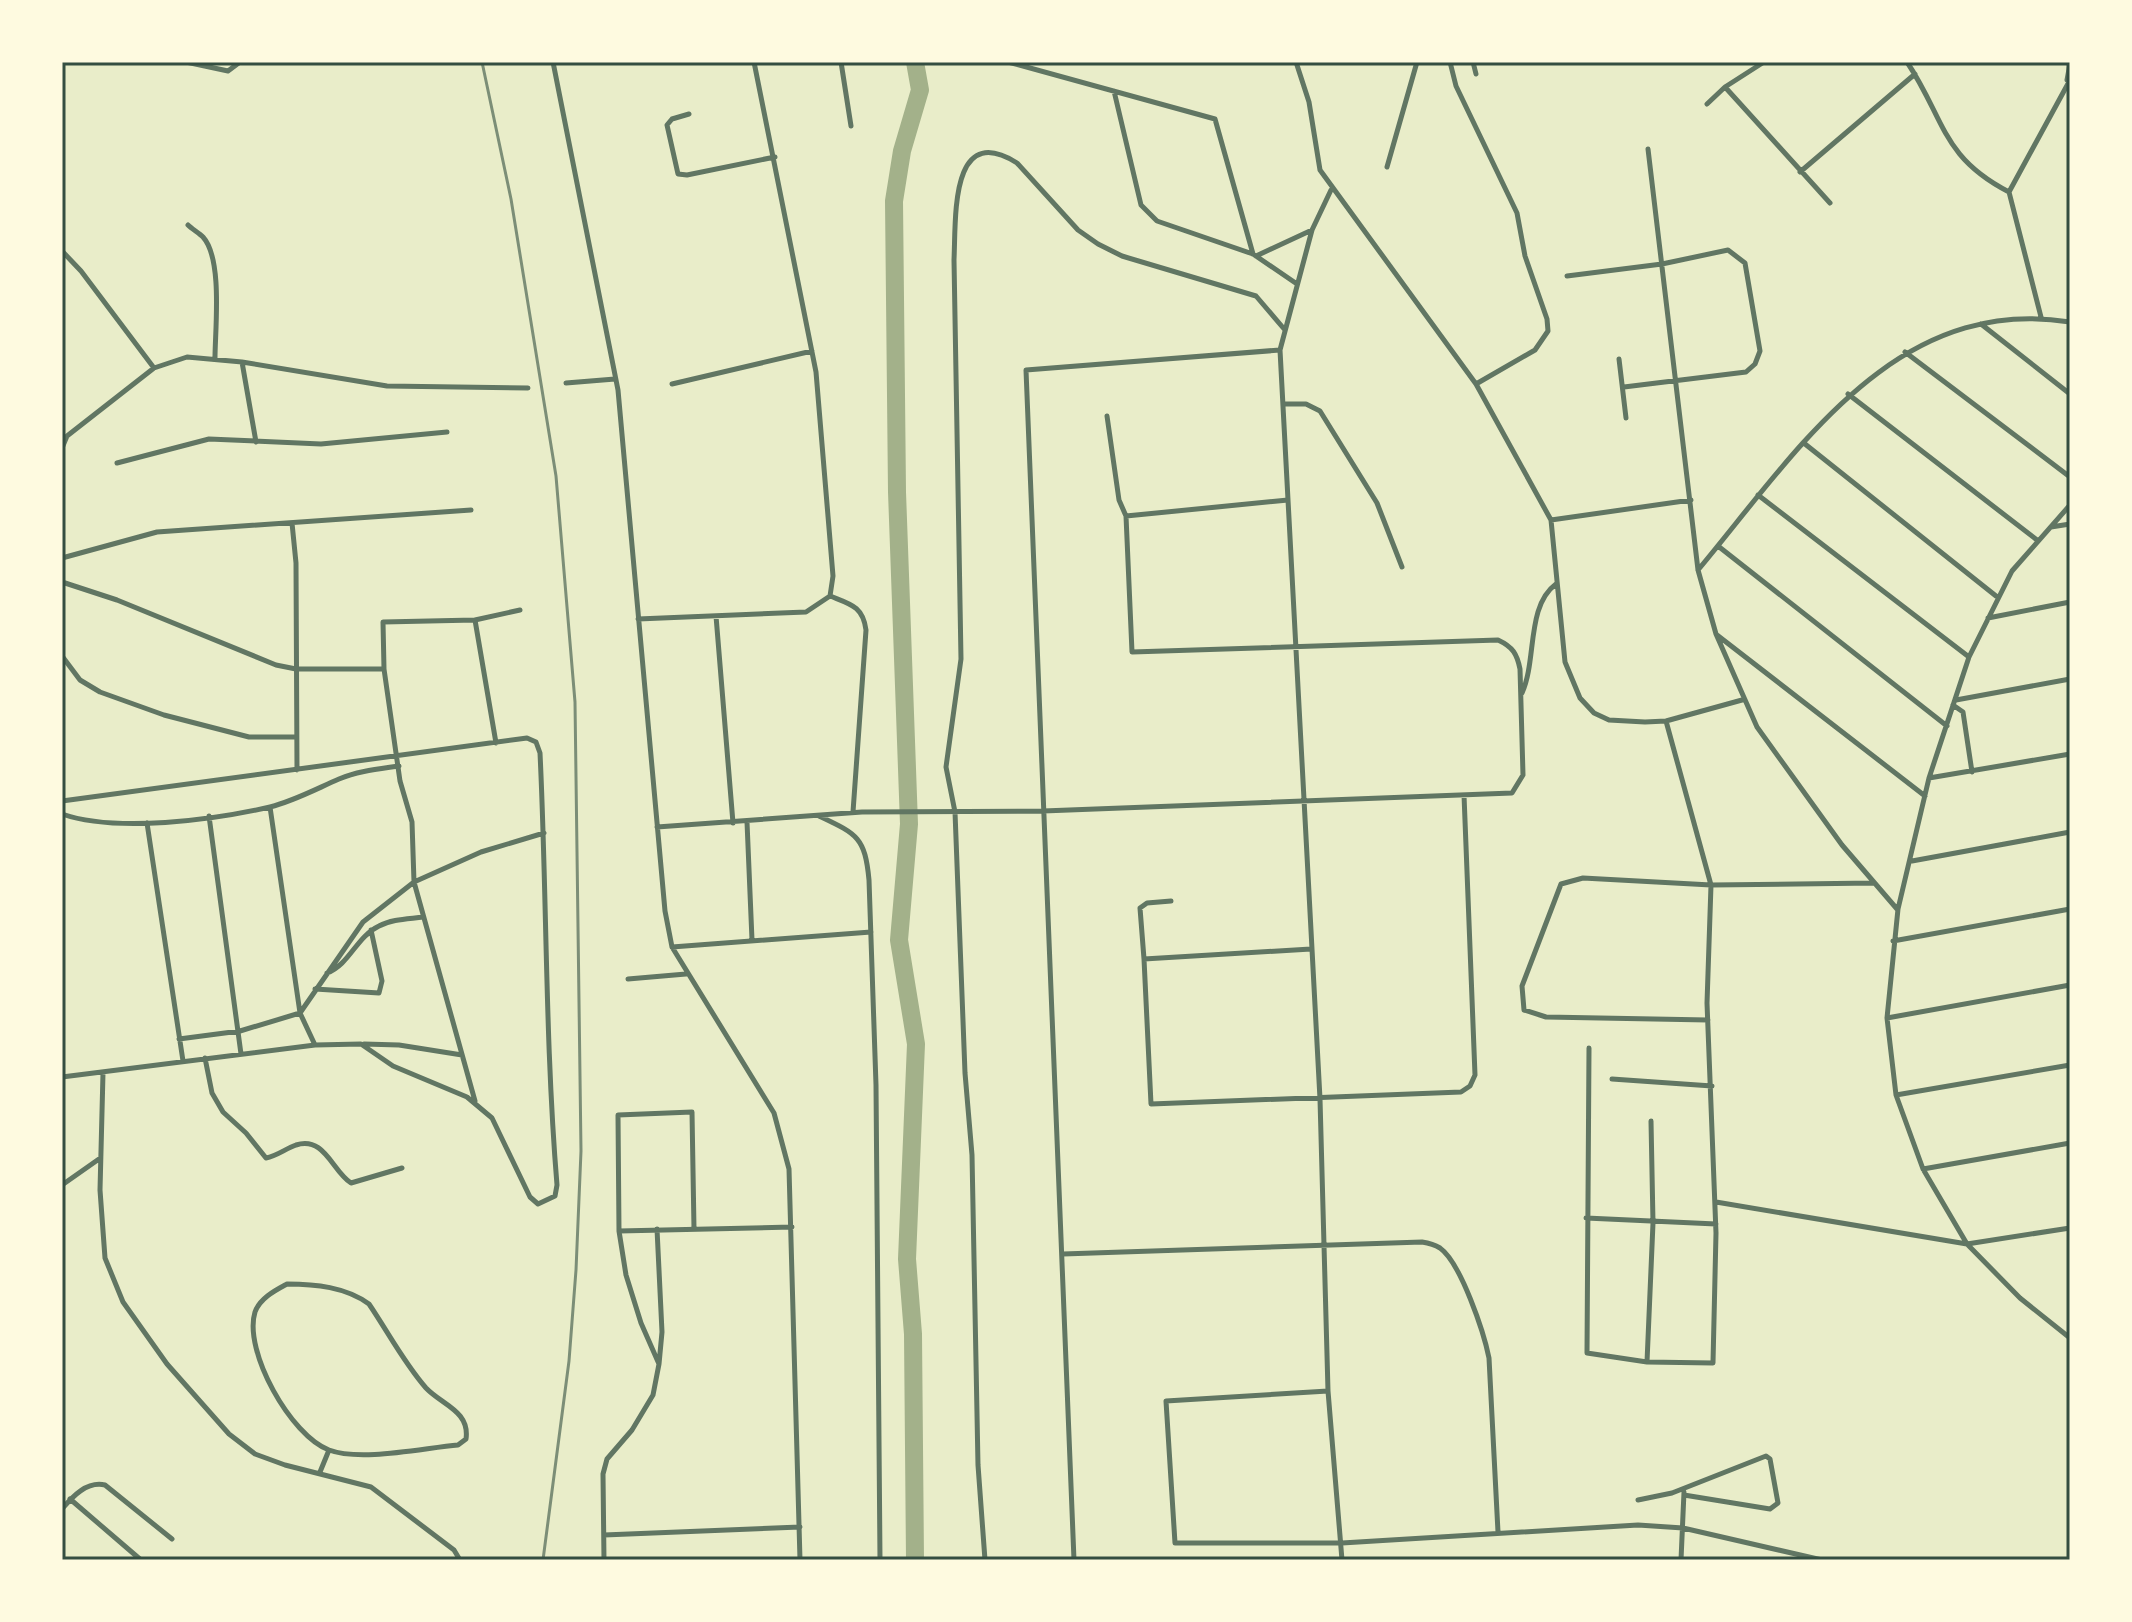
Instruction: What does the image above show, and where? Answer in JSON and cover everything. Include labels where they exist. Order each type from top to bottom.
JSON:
[{"type":"street","points":[[186,62],[228,71],[240,62]]},
{"type":"street","points":[[553,62],[615,379],[657,827],[672,947],[774,1113],[789,1169],[800,1560]]},
{"type":"street","points":[[638,619],[806,612],[830,596],[833,576],[828,501],[812,351],[754,62]]},
{"type":"street","points":[[841,62],[851,126]]},
{"type":"street","points":[[1008,62],[1215,119],[1254,255]]},
{"type":"street","points":[[1296,62],[1309,102],[1320,170],[1331,190],[1476,384],[1551,520],[1565,662],[1580,698],[1594,713],[1609,720],[1666,721],[1742,700]]},
{"type":"street","points":[[1387,167],[1417,62]]},
{"type":"street","points":[[1450,62],[1456,86],[1517,213],[1525,256],[1548,331],[1535,350],[1476,384]]},
{"type":"street","points":[[1473,62],[1476,74]]},
{"type":"street","points":[[1707,104],[1725,87],[1764,62]]},
{"type":"street","points":[[1907,62],[1950,143],[1973,172],[2009,192]]},
{"type":"street","points":[[2041,317],[2009,192],[2068,80],[2070,64]]},
{"type":"street","points":[[1800,172],[1915,74]]},
{"type":"street","points":[[1725,87],[1830,203]]},
{"type":"street","points":[[1114,90],[1141,205],[1157,221],[1254,255],[1297,284]]},
{"type":"street","points":[[689,114],[672,119],[667,125],[678,174],[687,175],[775,157]]},
{"type":"street","points":[[1648,149],[1698,570],[1716,634],[1742,700],[1757,727],[1842,845],[1898,909]]},
{"type":"street","points":[[985,1560],[978,1465],[972,1155],[965,1073],[955,812],[946,767],[961,659],[954,260],[958,208],[967,162],[974,154],[985,151],[1006,157],[1017,163],[1078,230],[1098,244],[1122,256],[1256,296],[1285,330]]},
{"type":"street","points":[[1331,190],[1312,230],[1280,350],[1320,1099],[1328,1391],[1342,1560]]},
{"type":"street","points":[[188,225],[204,238],[210,249],[215,282],[215,358]]},
{"type":"street","points":[[1254,255],[1312,230]]},
{"type":"street","points":[[1567,276],[1662,264],[1728,250],[1745,263],[1760,351],[1755,364],[1746,372],[1624,387]]},
{"type":"street","points":[[62,251],[81,271],[154,368]]},
{"type":"street","points":[[1698,570],[1758,495],[1848,394],[1905,352],[1981,324],[2041,317],[2070,322]]},
{"type":"street","points":[[1981,324],[2070,394]]},
{"type":"street","points":[[1074,1560],[1026,370],[1280,350]]},
{"type":"street","points":[[672,384],[812,351]]},
{"type":"street","points":[[1905,352],[2070,477]]},
{"type":"street","points":[[62,448],[67,436],[154,368],[187,357],[215,358],[387,386],[528,388]]},
{"type":"street","points":[[1619,359],[1626,418]]},
{"type":"street","points":[[242,362],[256,442]]},
{"type":"street","points":[[566,383],[615,379]]},
{"type":"street","points":[[1848,394],[2037,540]]},
{"type":"street","points":[[1283,404],[1306,404],[1320,411],[1377,503],[1402,567]]},
{"type":"street","points":[[657,827],[853,812],[1043,811],[1512,793],[1523,775],[1517,655],[1510,645],[1498,640],[1132,652],[1126,516],[1119,500],[1107,416]]},
{"type":"street","points":[[117,463],[199,440],[321,444],[447,432]]},
{"type":"street","points":[[1805,444],[1996,596]]},
{"type":"street","points":[[1758,495],[1969,657]]},
{"type":"street","points":[[1126,516],[1288,500]]},
{"type":"street","points":[[1551,520],[1691,500]]},
{"type":"street","points":[[2070,505],[2037,540],[1996,596],[1969,657],[1929,778],[1912,861],[1898,909],[1887,1018],[1896,1095],[1923,1169],[1967,1244],[2020,1298],[2070,1338]]},
{"type":"street","points":[[62,558],[157,532],[471,510]]},
{"type":"street","points":[[292,523],[297,770]]},
{"type":"street","points":[[2050,528],[2070,524]]},
{"type":"street","points":[[1718,546],[1947,726]]},
{"type":"street","points":[[62,582],[117,600],[276,665],[296,669],[384,669]]},
{"type":"street","points":[[1520,697],[1528,679],[1540,601],[1557,584]]},
{"type":"street","points":[[830,596],[857,607],[864,615],[866,630],[853,812]]},
{"type":"street","points":[[1987,618],[2070,602]]},
{"type":"street","points":[[475,1104],[414,882],[412,822],[402,790],[384,669],[383,622],[475,620],[520,610]]},
{"type":"street","points":[[716,616],[733,823]]},
{"type":"street","points":[[475,620],[496,743]]},
{"type":"street","points":[[1716,634],[1925,796]]},
{"type":"street","points":[[62,656],[80,680],[100,692],[138,706],[249,737],[295,737]]},
{"type":"street","points":[[1954,703],[2070,679]]},
{"type":"street","points":[[1954,703],[1963,712],[1972,772]]},
{"type":"street","points":[[1589,1048],[1587,1353],[1647,1362],[1713,1363],[1716,1202],[1708,1020],[1711,885],[1666,721]]},
{"type":"street","points":[[62,801],[527,738],[536,742],[540,753],[544,833],[547,1053],[557,1185],[555,1196],[538,1204],[530,1197],[492,1118],[475,1104],[393,1066],[361,1044]]},
{"type":"street","points":[[1929,778],[2070,754]]},
{"type":"street","points":[[62,814],[87,823],[147,823],[209,816],[270,807],[357,773],[399,766]]},
{"type":"street","points":[[1171,901],[1147,903],[1140,908],[1151,1104],[1461,1092],[1470,1086],[1475,1075],[1464,795]]},
{"type":"street","points":[[270,807],[300,1013],[315,1045]]},
{"type":"street","points":[[209,816],[241,1054]]},
{"type":"street","points":[[818,816],[858,837],[866,850],[876,1085],[880,1560]]},
{"type":"street","points":[[747,822],[752,940]]},
{"type":"street","points":[[147,823],[183,1061]]},
{"type":"street","points":[[1912,861],[2070,832]]},
{"type":"street","points":[[179,1039],[240,1031],[300,1013],[363,922],[414,882],[481,852],[544,833]]},
{"type":"street","points":[[1708,1020],[1546,1017],[1524,1010],[1522,986],[1555,894],[1569,879],[1711,885],[1875,883]]},
{"type":"street","points":[[1893,941],[2070,909]]},
{"type":"street","points":[[377,911],[380,925]]},
{"type":"street","points":[[326,973],[337,969],[371,930],[380,925],[423,917]]},
{"type":"street","points":[[315,989],[379,993],[382,981],[371,930]]},
{"type":"street","points":[[672,947],[871,932]]},
{"type":"street","points":[[342,949],[350,955]]},
{"type":"street","points":[[1144,959],[1311,949]]},
{"type":"street","points":[[628,979],[686,974]]},
{"type":"street","points":[[1887,1018],[2070,985]]},
{"type":"street","points":[[62,1077],[315,1045],[399,1045],[462,1055]]},
{"type":"street","points":[[205,1058],[212,1093],[223,1112],[246,1133],[266,1158],[296,1145],[313,1145],[351,1183],[402,1168]]},
{"type":"street","points":[[1896,1095],[2070,1065]]},
{"type":"street","points":[[103,1073],[100,1158],[105,1258],[123,1302],[149,1340],[229,1434],[255,1454],[382,1493],[454,1550],[460,1560]]},
{"type":"street","points":[[1612,1079],[1712,1086]]},
{"type":"street","points":[[659,1364],[641,1323],[626,1275],[619,1231],[618,1115],[692,1112],[694,1229]]},
{"type":"street","points":[[1647,1362],[1653,1223],[1651,1121]]},
{"type":"street","points":[[1923,1169],[2070,1143]]},
{"type":"street","points":[[62,1185],[100,1158]]},
{"type":"street","points":[[1716,1202],[1967,1244],[2070,1228]]},
{"type":"street","points":[[1586,1218],[1716,1224]]},
{"type":"street","points":[[619,1231],[792,1227]]},
{"type":"street","points":[[604,1560],[603,1474],[607,1459],[632,1430],[653,1395],[659,1364],[662,1332],[657,1229]]},
{"type":"street","points":[[1062,1254],[1422,1242],[1439,1247],[1450,1259],[1484,1334],[1489,1358],[1498,1532]]},
{"type":"street","points":[[287,1284],[313,1284],[357,1295],[369,1304],[427,1389],[461,1415],[467,1429],[466,1439],[458,1445],[365,1454],[329,1450],[302,1431],[277,1401],[262,1367],[255,1312],[268,1294],[287,1284]]},
{"type":"street","points":[[1328,1391],[1166,1401],[1175,1543],[1342,1543],[1638,1525],[1683,1528],[1822,1560]]},
{"type":"street","points":[[320,1472],[329,1450]]},
{"type":"street","points":[[1638,1500],[1684,1491],[1766,1456],[1770,1459],[1778,1503],[1770,1509],[1684,1491]]},
{"type":"street","points":[[62,1509],[70,1499],[92,1485],[105,1485],[172,1539]]},
{"type":"street","points":[[1681,1560],[1684,1491]]},
{"type":"street","points":[[70,1499],[141,1560]]},
{"type":"street","points":[[604,1535],[800,1527]]},
{"type":"waterway","points":[[915,62],[920,90],[902,151],[894,201],[897,492],[909,824],[899,940],[916,1044],[907,1259],[913,1334],[915,1560]]},
{"type":"railway","points":[[482,62],[511,199],[556,476],[575,702],[581,1151],[569,1361],[543,1560]]}]
